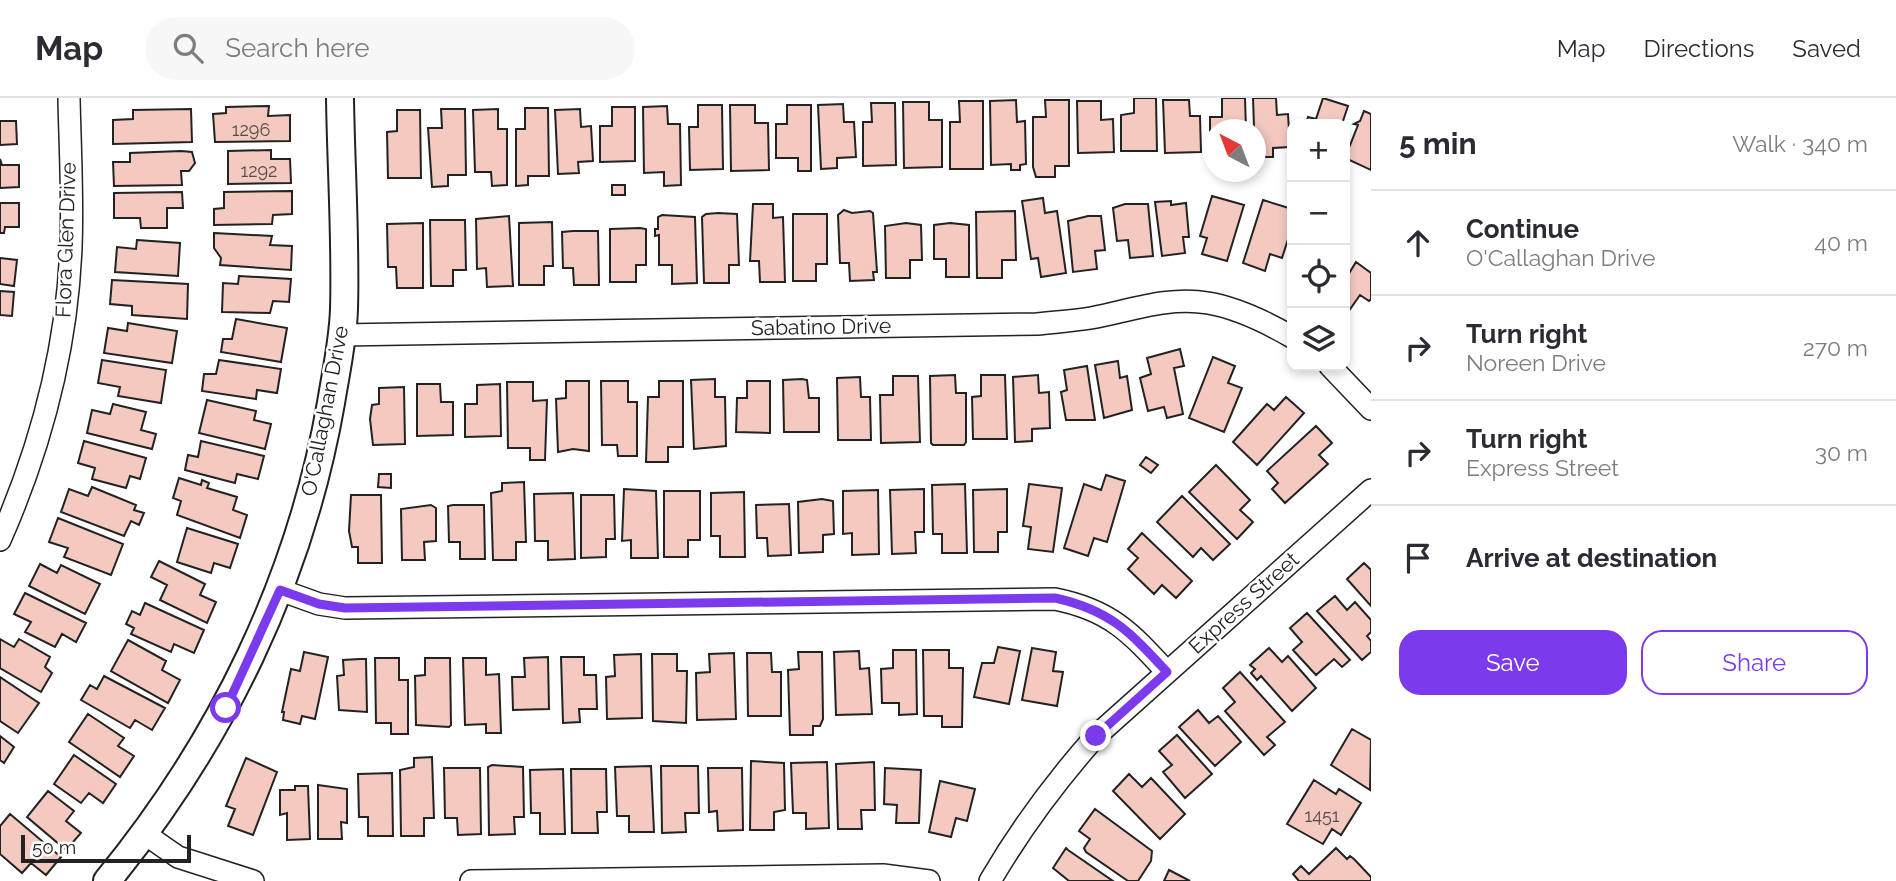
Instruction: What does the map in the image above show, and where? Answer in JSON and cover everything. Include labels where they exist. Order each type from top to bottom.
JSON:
[{"type":"street","name":"Flora Glen Drive","points":[[0,540],[39,439],[55,374],[66,311],[71,247],[69,98]]},
{"type":"street","name":"O'Callaghan Drive","points":[[107,881],[145,834],[226,708],[280,590],[305,514],[324,442],[344,310],[340,98]]},
{"type":"street","name":"Sabatino Drive","points":[[341,335],[1037,324],[1090,318],[1177,302],[1206,302],[1229,308],[1266,322],[1287,334]]},
{"type":"street","points":[[1335,371],[1371,409]]},
{"type":"street","name":"Express Street","points":[[990,881],[1021,829],[1055,781],[1096,736],[1371,490]]},
{"type":"street","points":[[280,590],[319,604],[345,608],[1055,598],[1082,604],[1105,614],[1129,631],[1167,672]]},
{"type":"street","points":[[145,834],[178,857],[253,881]]},
{"type":"street","points":[[471,881],[658,880],[883,874],[929,881]]},
{"type":"building","points":[[1134,98],[1156,98],[1157,151],[1121,151],[1121,115],[1134,113]]},
{"type":"building","points":[[1222,98],[1245,98],[1246,119],[1210,119],[1222,117]]},
{"type":"building","points":[[1253,98],[1276,98],[1277,115],[1288,114],[1287,147],[1273,148],[1273,157],[1266,157],[1266,119],[1254,119]]},
{"type":"building","points":[[1323,98],[1348,106],[1344,119],[1316,119]]},
{"type":"building","points":[[1016,100],[1017,122],[1025,121],[1026,164],[1020,165],[1020,170],[1011,170],[1011,164],[991,165],[990,101]]},
{"type":"building","points":[[1045,100],[1069,100],[1069,166],[1055,166],[1055,177],[1036,177],[1033,167],[1033,117],[1046,117]]},
{"type":"building","points":[[1163,100],[1189,100],[1190,116],[1200,116],[1201,152],[1165,153]]},
{"type":"building","points":[[959,101],[983,101],[983,169],[950,169],[950,122],[960,122]]},
{"type":"building","points":[[1077,101],[1101,101],[1101,120],[1113,119],[1114,152],[1078,153]]},
{"type":"building","points":[[903,102],[929,102],[929,120],[942,120],[942,167],[904,168]]},
{"type":"building","points":[[871,103],[895,103],[896,165],[863,166],[863,122],[872,122]]},
{"type":"building","points":[[843,104],[844,122],[854,122],[856,157],[837,158],[837,168],[821,169],[818,105]]},
{"type":"building","points":[[698,105],[722,105],[723,169],[690,170],[689,127],[698,127]]},
{"type":"building","points":[[730,105],[755,105],[755,123],[768,123],[769,170],[731,171]]},
{"type":"building","points":[[787,105],[811,105],[811,171],[798,171],[798,158],[776,158],[776,124],[787,124]]},
{"type":"building","points":[[269,106],[268,116],[290,115],[290,141],[215,142],[213,114],[226,113],[226,107]]},
{"type":"building","points":[[667,106],[668,124],[680,124],[681,185],[664,186],[664,172],[644,173],[643,107]]},
{"type":"building","points":[[612,107],[635,107],[635,161],[600,162],[600,126],[612,126]]},
{"type":"building","points":[[525,108],[548,108],[549,176],[528,176],[528,185],[516,186],[516,129],[525,129]]},
{"type":"building","points":[[191,109],[192,142],[113,144],[113,120],[133,119],[133,110]]},
{"type":"building","points":[[441,109],[465,109],[466,175],[448,175],[448,186],[432,187],[428,128],[442,128]]},
{"type":"building","points":[[498,109],[498,129],[507,129],[507,185],[492,186],[491,172],[475,172],[473,110]]},
{"type":"building","points":[[580,109],[581,127],[591,126],[593,161],[578,162],[579,173],[558,174],[555,110]]},
{"type":"building","points":[[397,110],[420,110],[421,178],[388,178],[387,132],[397,131]]},
{"type":"building","points":[[1364,111],[1371,114],[1371,170],[1350,160],[1350,145],[1358,125],[1354,124],[1360,121]]},
{"type":"building","points":[[0,121],[16,121],[17,144],[0,145]]},
{"type":"building","points":[[271,150],[271,159],[290,159],[291,183],[228,184],[228,151]]},
{"type":"building","points":[[192,152],[195,163],[189,171],[181,171],[182,185],[114,186],[113,162],[130,162],[130,153]]},
{"type":"building","points":[[0,159],[2,165],[19,165],[19,187],[0,188]]},
{"type":"building","points":[[612,185],[625,185],[625,195],[612,195]]},
{"type":"building","points":[[292,191],[292,214],[273,215],[272,224],[214,225],[214,209],[224,208],[224,192]]},
{"type":"building","points":[[182,192],[183,208],[167,208],[167,228],[141,228],[140,218],[114,218],[114,193]]},
{"type":"building","points":[[1212,196],[1244,205],[1227,261],[1202,254],[1207,238],[1200,236]]},
{"type":"building","points":[[1043,198],[1045,213],[1057,211],[1066,273],[1041,277],[1038,258],[1031,259],[1022,201]]},
{"type":"building","points":[[1263,200],[1287,207],[1287,242],[1282,258],[1270,254],[1265,271],[1243,263]]},
{"type":"building","points":[[1171,201],[1171,205],[1186,203],[1189,237],[1183,237],[1185,253],[1162,256],[1155,202]]},
{"type":"building","points":[[0,203],[19,203],[19,227],[5,227],[4,233],[0,233]]},
{"type":"building","points":[[753,204],[773,204],[773,218],[783,217],[785,282],[760,282],[759,261],[750,261]]},
{"type":"building","points":[[1125,204],[1148,204],[1153,256],[1130,258],[1128,240],[1117,241],[1113,208]]},
{"type":"building","points":[[844,210],[852,213],[873,213],[877,272],[873,272],[874,280],[850,281],[849,263],[840,263],[838,215]]},
{"type":"building","points":[[1015,211],[1016,260],[1002,260],[1002,278],[977,278],[976,212]]},
{"type":"building","points":[[718,213],[737,214],[739,265],[729,265],[729,283],[704,283],[702,217]]},
{"type":"building","points":[[793,214],[827,214],[827,264],[816,264],[816,281],[793,281]]},
{"type":"building","points":[[509,216],[513,286],[487,287],[486,268],[477,269],[476,219]]},
{"type":"building","points":[[1101,216],[1105,250],[1095,251],[1097,269],[1073,272],[1068,221]]},
{"type":"building","points":[[658,217],[695,217],[697,283],[672,284],[672,265],[659,265],[659,235],[655,236],[655,229],[658,229]]},
{"type":"building","points":[[430,220],[465,220],[466,270],[453,270],[453,286],[431,286]]},
{"type":"building","points":[[552,222],[553,266],[544,266],[544,285],[519,285],[519,223]]},
{"type":"building","points":[[423,223],[423,288],[397,288],[396,267],[388,267],[387,224]]},
{"type":"building","points":[[906,223],[921,225],[922,260],[910,260],[910,278],[886,278],[885,226]]},
{"type":"building","points":[[934,225],[969,225],[969,277],[946,277],[946,259],[934,259]]},
{"type":"building","points":[[610,229],[646,229],[646,265],[636,265],[636,282],[610,282]]},
{"type":"building","points":[[598,231],[599,285],[574,285],[573,268],[563,268],[562,232]]},
{"type":"building","points":[[214,233],[272,236],[270,245],[292,246],[291,270],[220,265],[221,258],[214,248]]},
{"type":"building","points":[[137,240],[180,243],[178,276],[115,272],[117,247],[136,249]]},
{"type":"building","points":[[0,258],[17,260],[14,286],[0,284]]},
{"type":"building","points":[[1356,262],[1371,273],[1371,299],[1369,301],[1360,295],[1350,309],[1350,308],[1350,272]]},
{"type":"building","points":[[239,276],[291,279],[289,302],[273,301],[270,313],[222,312],[223,283],[238,284]]},
{"type":"building","points":[[112,280],[188,284],[187,319],[132,315],[132,306],[110,304]]},
{"type":"building","points":[[0,291],[14,292],[12,316],[0,315]]},
{"type":"building","points":[[236,319],[287,328],[281,362],[221,352],[223,339],[232,339]]},
{"type":"building","points":[[128,323],[177,331],[172,363],[104,353],[108,328],[127,331]]},
{"type":"building","points":[[1180,349],[1184,366],[1174,368],[1183,414],[1167,418],[1164,407],[1148,411],[1140,378],[1151,374],[1147,358]]},
{"type":"building","points":[[1213,357],[1235,366],[1228,383],[1242,388],[1224,432],[1189,418]]},
{"type":"building","points":[[102,360],[166,370],[161,403],[118,396],[120,387],[98,383]]},
{"type":"building","points":[[219,360],[281,369],[277,393],[257,390],[256,399],[202,391],[204,374],[216,374]]},
{"type":"building","points":[[1118,361],[1120,378],[1127,376],[1132,410],[1104,418],[1095,365]]},
{"type":"building","points":[[1087,366],[1095,420],[1066,420],[1061,392],[1067,390],[1064,370]]},
{"type":"building","points":[[955,375],[956,393],[966,393],[966,442],[964,445],[933,445],[930,376]]},
{"type":"building","points":[[981,375],[1005,375],[1007,439],[973,439],[972,397],[981,396]]},
{"type":"building","points":[[1038,375],[1039,393],[1049,392],[1050,428],[1032,429],[1032,441],[1015,442],[1013,377]]},
{"type":"building","points":[[893,376],[918,376],[920,442],[881,443],[880,395],[893,395]]},
{"type":"building","points":[[860,377],[861,397],[870,397],[871,440],[838,440],[837,378]]},
{"type":"building","points":[[715,379],[715,397],[725,397],[726,446],[694,449],[691,380]]},
{"type":"building","points":[[783,380],[807,380],[809,398],[819,398],[819,432],[784,432]]},
{"type":"building","points":[[566,381],[589,381],[589,451],[573,449],[558,452],[556,399],[566,398]]},
{"type":"building","points":[[601,381],[628,381],[628,402],[637,402],[637,456],[618,456],[617,445],[602,445]]},
{"type":"building","points":[[659,381],[683,381],[683,447],[668,447],[668,462],[646,462],[648,397],[659,397]]},
{"type":"building","points":[[747,381],[770,381],[770,433],[736,432],[737,398],[747,398]]},
{"type":"building","points":[[507,382],[533,382],[533,401],[547,400],[545,460],[530,460],[530,448],[508,448]]},
{"type":"building","points":[[417,384],[440,384],[441,402],[453,402],[453,435],[417,436]]},
{"type":"building","points":[[500,384],[501,436],[465,437],[465,404],[477,404],[477,385]]},
{"type":"building","points":[[404,387],[405,444],[373,445],[370,419],[372,405],[379,404],[379,388]]},
{"type":"building","points":[[1286,397],[1304,413],[1257,465],[1233,442],[1267,404],[1274,410]]},
{"type":"building","points":[[207,400],[256,411],[254,420],[271,424],[265,449],[199,433]]},
{"type":"building","points":[[113,404],[146,412],[141,430],[156,434],[152,449],[87,433],[92,410],[110,414]]},
{"type":"building","points":[[1316,426],[1332,443],[1319,455],[1328,464],[1285,503],[1272,489],[1278,483],[1267,471]]},
{"type":"building","points":[[84,441],[146,458],[140,479],[130,476],[126,488],[92,479],[95,468],[78,463]]},
{"type":"building","points":[[201,441],[264,456],[258,479],[237,474],[235,483],[185,470],[188,455],[198,457]]},
{"type":"building","points":[[1146,457],[1158,465],[1151,473],[1140,465]]},
{"type":"building","points":[[1216,465],[1250,500],[1240,510],[1253,522],[1237,539],[1189,492]]},
{"type":"building","points":[[379,474],[391,474],[391,488],[378,487]]},
{"type":"building","points":[[1106,475],[1125,481],[1107,542],[1094,538],[1088,556],[1064,548],[1084,484],[1101,490]]},
{"type":"building","points":[[179,478],[201,485],[202,480],[209,483],[207,488],[237,497],[233,510],[247,515],[240,538],[177,515],[181,501],[173,498]]},
{"type":"building","points":[[524,482],[526,542],[516,542],[516,560],[493,560],[491,493],[502,491],[502,483]]},
{"type":"building","points":[[965,484],[967,553],[942,553],[942,534],[933,534],[932,485]]},
{"type":"building","points":[[1029,484],[1062,488],[1053,552],[1028,549],[1031,527],[1023,526]]},
{"type":"building","points":[[92,487],[136,505],[134,510],[144,513],[139,525],[131,521],[124,536],[61,512],[69,489],[88,496]]},
{"type":"building","points":[[624,489],[656,491],[658,558],[631,558],[631,540],[622,541]]},
{"type":"building","points":[[924,489],[924,532],[915,532],[916,553],[892,554],[890,490]]},
{"type":"building","points":[[1007,489],[1007,532],[998,532],[998,552],[974,552],[973,490]]},
{"type":"building","points":[[878,490],[879,554],[852,555],[852,533],[843,534],[843,491]]},
{"type":"building","points":[[664,491],[700,491],[700,540],[688,540],[688,557],[664,557]]},
{"type":"building","points":[[744,492],[745,557],[720,557],[720,536],[711,536],[711,493]]},
{"type":"building","points":[[573,493],[575,559],[548,560],[548,541],[535,541],[534,494]]},
{"type":"building","points":[[351,495],[381,495],[382,563],[358,563],[358,547],[352,547],[349,531]]},
{"type":"building","points":[[581,495],[614,495],[615,539],[606,539],[606,557],[581,558]]},
{"type":"building","points":[[1182,496],[1230,544],[1213,560],[1201,548],[1193,557],[1157,522]]},
{"type":"building","points":[[822,499],[833,501],[834,534],[823,535],[823,552],[799,553],[798,502]]},
{"type":"building","points":[[789,504],[791,555],[768,556],[767,538],[757,538],[756,505]]},
{"type":"building","points":[[431,505],[436,508],[436,541],[424,542],[425,560],[402,560],[401,509]]},
{"type":"building","points":[[484,505],[485,559],[460,559],[460,542],[449,542],[448,506]]},
{"type":"building","points":[[58,518],[123,544],[111,575],[64,557],[68,548],[49,542]]},
{"type":"building","points":[[187,528],[238,544],[230,568],[214,563],[211,573],[177,562]]},
{"type":"building","points":[[1142,533],[1192,581],[1176,598],[1162,585],[1154,594],[1128,569],[1138,558],[1128,549]]},
{"type":"building","points":[[159,561],[205,584],[200,595],[216,602],[207,623],[160,600],[167,585],[151,577]]},
{"type":"building","points":[[1364,563],[1371,570],[1371,606],[1347,579]]},
{"type":"building","points":[[40,564],[57,573],[61,565],[100,584],[85,614],[29,586]]},
{"type":"building","points":[[25,593],[86,623],[76,642],[62,634],[55,647],[25,632],[31,622],[14,614]]},
{"type":"building","points":[[1335,596],[1347,610],[1355,602],[1371,620],[1371,632],[1367,636],[1371,641],[1371,652],[1362,660],[1317,611]]},
{"type":"building","points":[[145,603],[204,630],[194,653],[174,644],[171,652],[131,634],[134,628],[126,624],[132,611],[140,615]]},
{"type":"building","points":[[1307,613],[1350,660],[1342,667],[1334,659],[1316,675],[1293,650],[1302,642],[1290,628]]},
{"type":"building","points":[[0,639],[14,647],[19,639],[50,657],[45,667],[52,673],[41,692],[0,668]]},
{"type":"building","points":[[128,640],[166,661],[162,670],[180,680],[168,703],[111,671]]},
{"type":"building","points":[[998,647],[1020,651],[1009,704],[974,697],[982,663],[994,663]]},
{"type":"building","points":[[1032,648],[1056,652],[1053,671],[1063,672],[1057,706],[1022,700]]},
{"type":"building","points":[[1269,648],[1282,662],[1288,656],[1316,688],[1292,711],[1261,676],[1257,680],[1251,673],[1255,669],[1250,665]]},
{"type":"building","points":[[893,650],[916,650],[917,714],[899,715],[899,703],[882,703],[881,669],[893,668]]},
{"type":"building","points":[[923,650],[949,650],[949,668],[963,668],[962,727],[942,727],[942,716],[924,716]]},
{"type":"building","points":[[859,651],[860,669],[869,668],[872,714],[836,715],[834,652]]},
{"type":"building","points":[[304,652],[328,657],[315,719],[302,716],[300,724],[283,720],[282,712],[291,669],[300,671]]},
{"type":"building","points":[[798,652],[822,652],[823,719],[820,726],[813,726],[813,735],[790,735],[788,670],[799,669]]},
{"type":"building","points":[[734,653],[736,719],[697,720],[696,673],[710,672],[709,654]]},
{"type":"building","points":[[747,653],[771,653],[772,672],[781,672],[781,716],[748,716]]},
{"type":"building","points":[[641,654],[642,718],[607,719],[606,677],[615,676],[614,655]]},
{"type":"building","points":[[652,654],[677,654],[677,671],[687,671],[686,723],[653,721]]},
{"type":"building","points":[[548,657],[549,709],[513,710],[512,677],[525,677],[524,658]]},
{"type":"building","points":[[561,657],[584,657],[584,675],[596,675],[597,709],[579,709],[580,722],[563,723]]},
{"type":"building","points":[[375,658],[399,658],[399,680],[408,680],[408,734],[391,734],[391,723],[376,723]]},
{"type":"building","points":[[425,658],[450,658],[449,727],[416,725],[415,676],[425,675]]},
{"type":"building","points":[[463,658],[486,658],[486,675],[499,674],[501,733],[486,733],[486,724],[465,725]]},
{"type":"building","points":[[366,659],[367,712],[339,710],[337,676],[344,675],[343,660]]},
{"type":"building","points":[[1240,672],[1285,722],[1267,737],[1275,745],[1264,755],[1225,711],[1235,702],[1223,688]]},
{"type":"building","points":[[104,676],[165,708],[152,730],[135,720],[130,728],[81,700],[90,685],[97,689]]},
{"type":"building","points":[[0,677],[39,703],[18,733],[0,721]]},
{"type":"building","points":[[1198,710],[1209,723],[1218,716],[1241,742],[1215,766],[1179,727]]},
{"type":"building","points":[[88,714],[124,738],[118,746],[134,756],[120,777],[69,742]]},
{"type":"building","points":[[1352,729],[1371,740],[1370,790],[1331,765]]},
{"type":"building","points":[[1177,735],[1212,774],[1185,798],[1163,772],[1172,765],[1159,751]]},
{"type":"building","points":[[0,736],[14,747],[4,763],[0,760]]},
{"type":"building","points":[[74,755],[116,784],[103,803],[89,793],[81,803],[54,784]]},
{"type":"building","points":[[432,757],[434,818],[424,818],[424,836],[401,836],[400,770],[414,767],[414,758]]},
{"type":"building","points":[[246,758],[277,772],[253,835],[228,826],[235,809],[226,806]]},
{"type":"building","points":[[751,761],[784,763],[785,810],[774,812],[774,830],[750,830]]},
{"type":"building","points":[[827,762],[829,828],[806,829],[806,813],[793,813],[791,763]]},
{"type":"building","points":[[874,762],[875,810],[861,810],[862,829],[838,829],[836,764]]},
{"type":"building","points":[[651,766],[654,832],[629,832],[629,816],[617,816],[615,767]]},
{"type":"building","points":[[661,766],[698,766],[699,813],[685,813],[686,832],[662,833]]},
{"type":"building","points":[[488,767],[523,767],[524,817],[514,817],[515,834],[489,835]]},
{"type":"building","points":[[444,768],[480,768],[481,834],[458,835],[457,818],[445,818]]},
{"type":"building","points":[[708,768],[742,768],[743,830],[718,831],[717,811],[709,812]]},
{"type":"building","points":[[885,768],[921,770],[919,823],[896,823],[897,805],[884,804]]},
{"type":"building","points":[[563,769],[565,834],[540,834],[540,813],[531,813],[530,770]]},
{"type":"building","points":[[571,769],[606,769],[607,812],[597,812],[598,833],[572,833]]},
{"type":"building","points":[[392,773],[393,836],[368,836],[368,817],[359,817],[358,774]]},
{"type":"building","points":[[1129,774],[1142,787],[1151,778],[1185,814],[1160,839],[1113,791]]},
{"type":"building","points":[[1314,780],[1336,794],[1339,789],[1361,803],[1341,835],[1332,829],[1323,844],[1287,824]]},
{"type":"building","points":[[940,781],[975,789],[967,821],[956,818],[951,837],[929,832]]},
{"type":"building","points":[[318,785],[347,789],[347,823],[341,822],[342,839],[318,839]]},
{"type":"building","points":[[295,786],[308,786],[310,839],[287,840],[287,813],[280,815],[280,790],[295,790]]},
{"type":"building","points":[[48,791],[74,811],[66,821],[81,833],[66,850],[27,817]]},
{"type":"building","points":[[1095,809],[1152,851],[1151,861],[1138,881],[1128,881],[1086,852],[1084,848],[1090,839],[1079,831]]},
{"type":"building","points":[[10,814],[61,857],[46,875],[31,863],[22,873],[0,854],[0,826]]},
{"type":"building","points":[[1066,848],[1113,881],[1069,881],[1053,868]]},
{"type":"building","points":[[1336,848],[1347,859],[1350,856],[1354,859],[1371,877],[1371,881],[1299,881],[1293,874],[1301,866],[1309,874]]},
{"type":"building","points":[[1169,870],[1190,881],[1164,881]]},
{"type":"route","points":[[226,708],[259,641],[280,590],[319,604],[345,608],[1055,598],[1082,604],[1105,614],[1129,631],[1167,672],[1096,736]]}]
